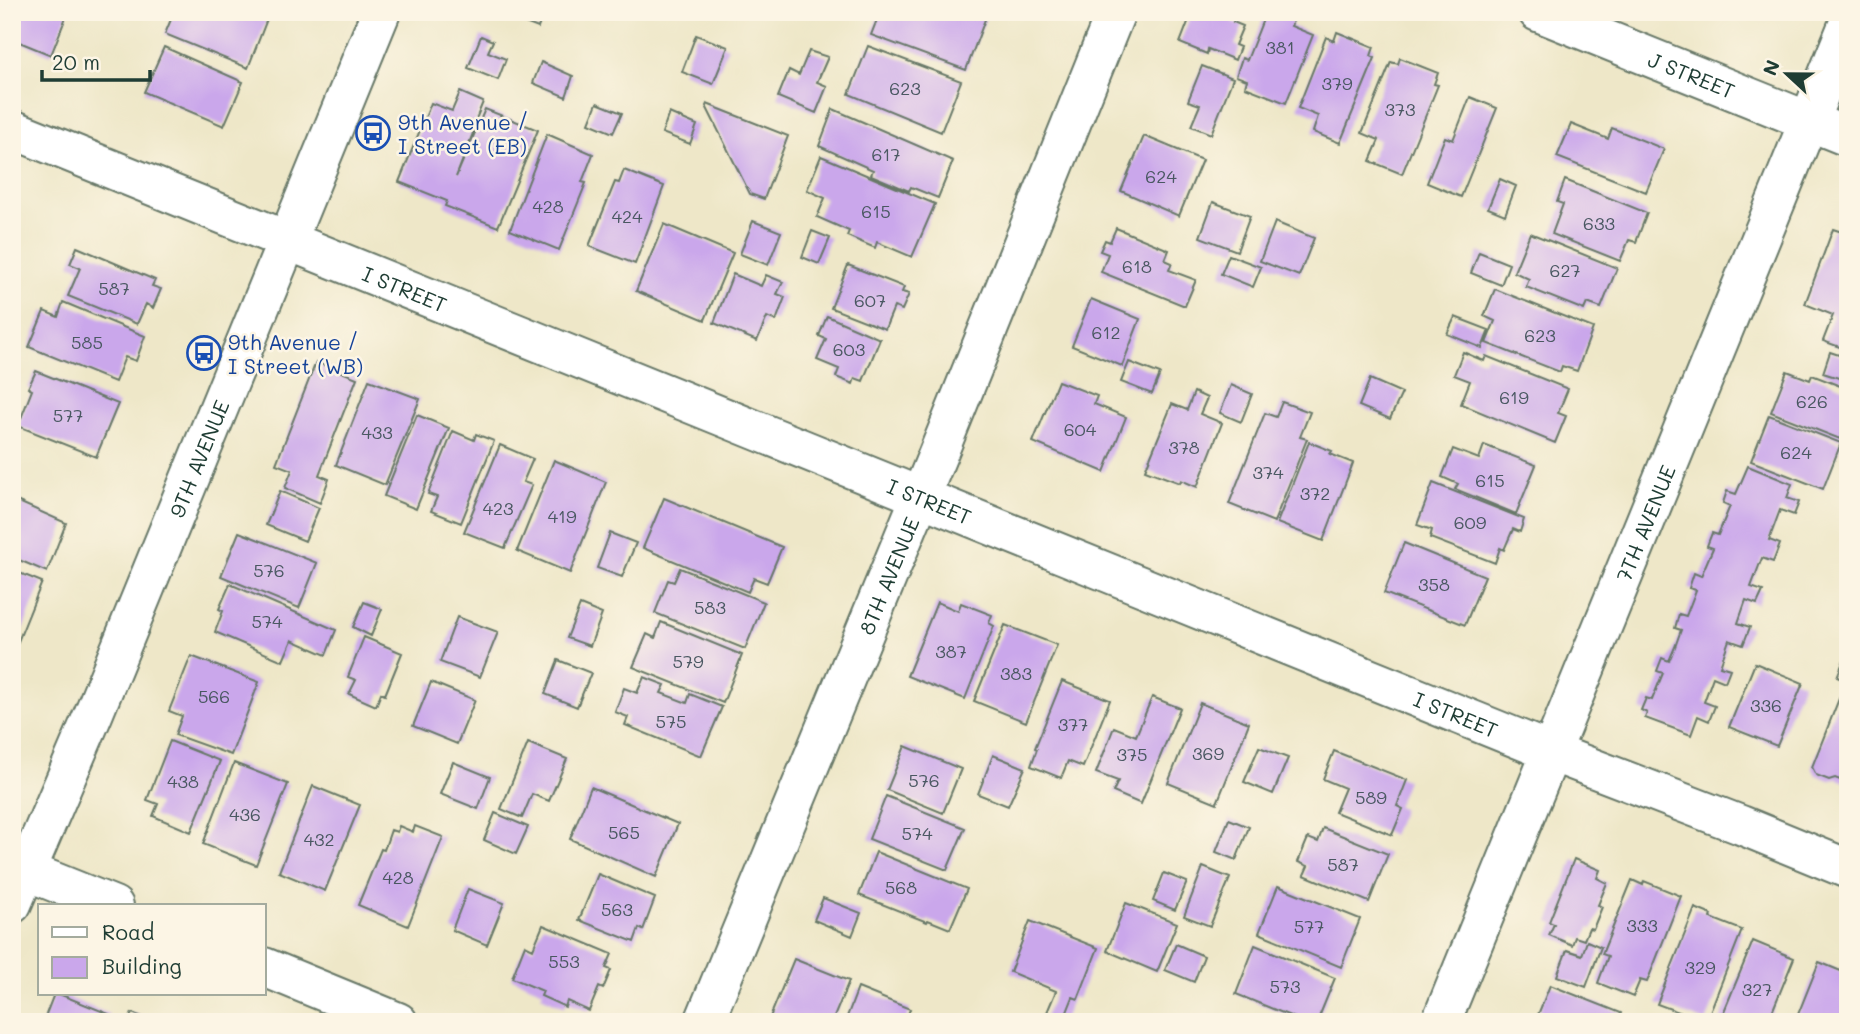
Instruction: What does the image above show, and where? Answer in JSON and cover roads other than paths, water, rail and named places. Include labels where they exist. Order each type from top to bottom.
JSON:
[{"type":"street","name":"9TH AVENUE","points":[[17,880],[99,702],[381,12]]},
{"type":"street","name":"8TH AVENUE","points":[[704,1022],[1116,12]]},
{"type":"street","name":"J STREET","points":[[1538,12],[1848,137]]},
{"type":"street","name":"7TH AVENUE","points":[[1441,1022],[1848,24]]},
{"type":"street","name":"I STREET","points":[[12,129],[1551,752],[1848,869]]},
{"type":"street","points":[[17,880],[107,904]]},
{"type":"street","points":[[266,968],[398,1022]]},
{"type":"place","name":"9th Avenue / I Street (EB)","points":[[373,133]]},
{"type":"place","name":"9th Avenue / I Street (WB)","points":[[204,353]]}]
